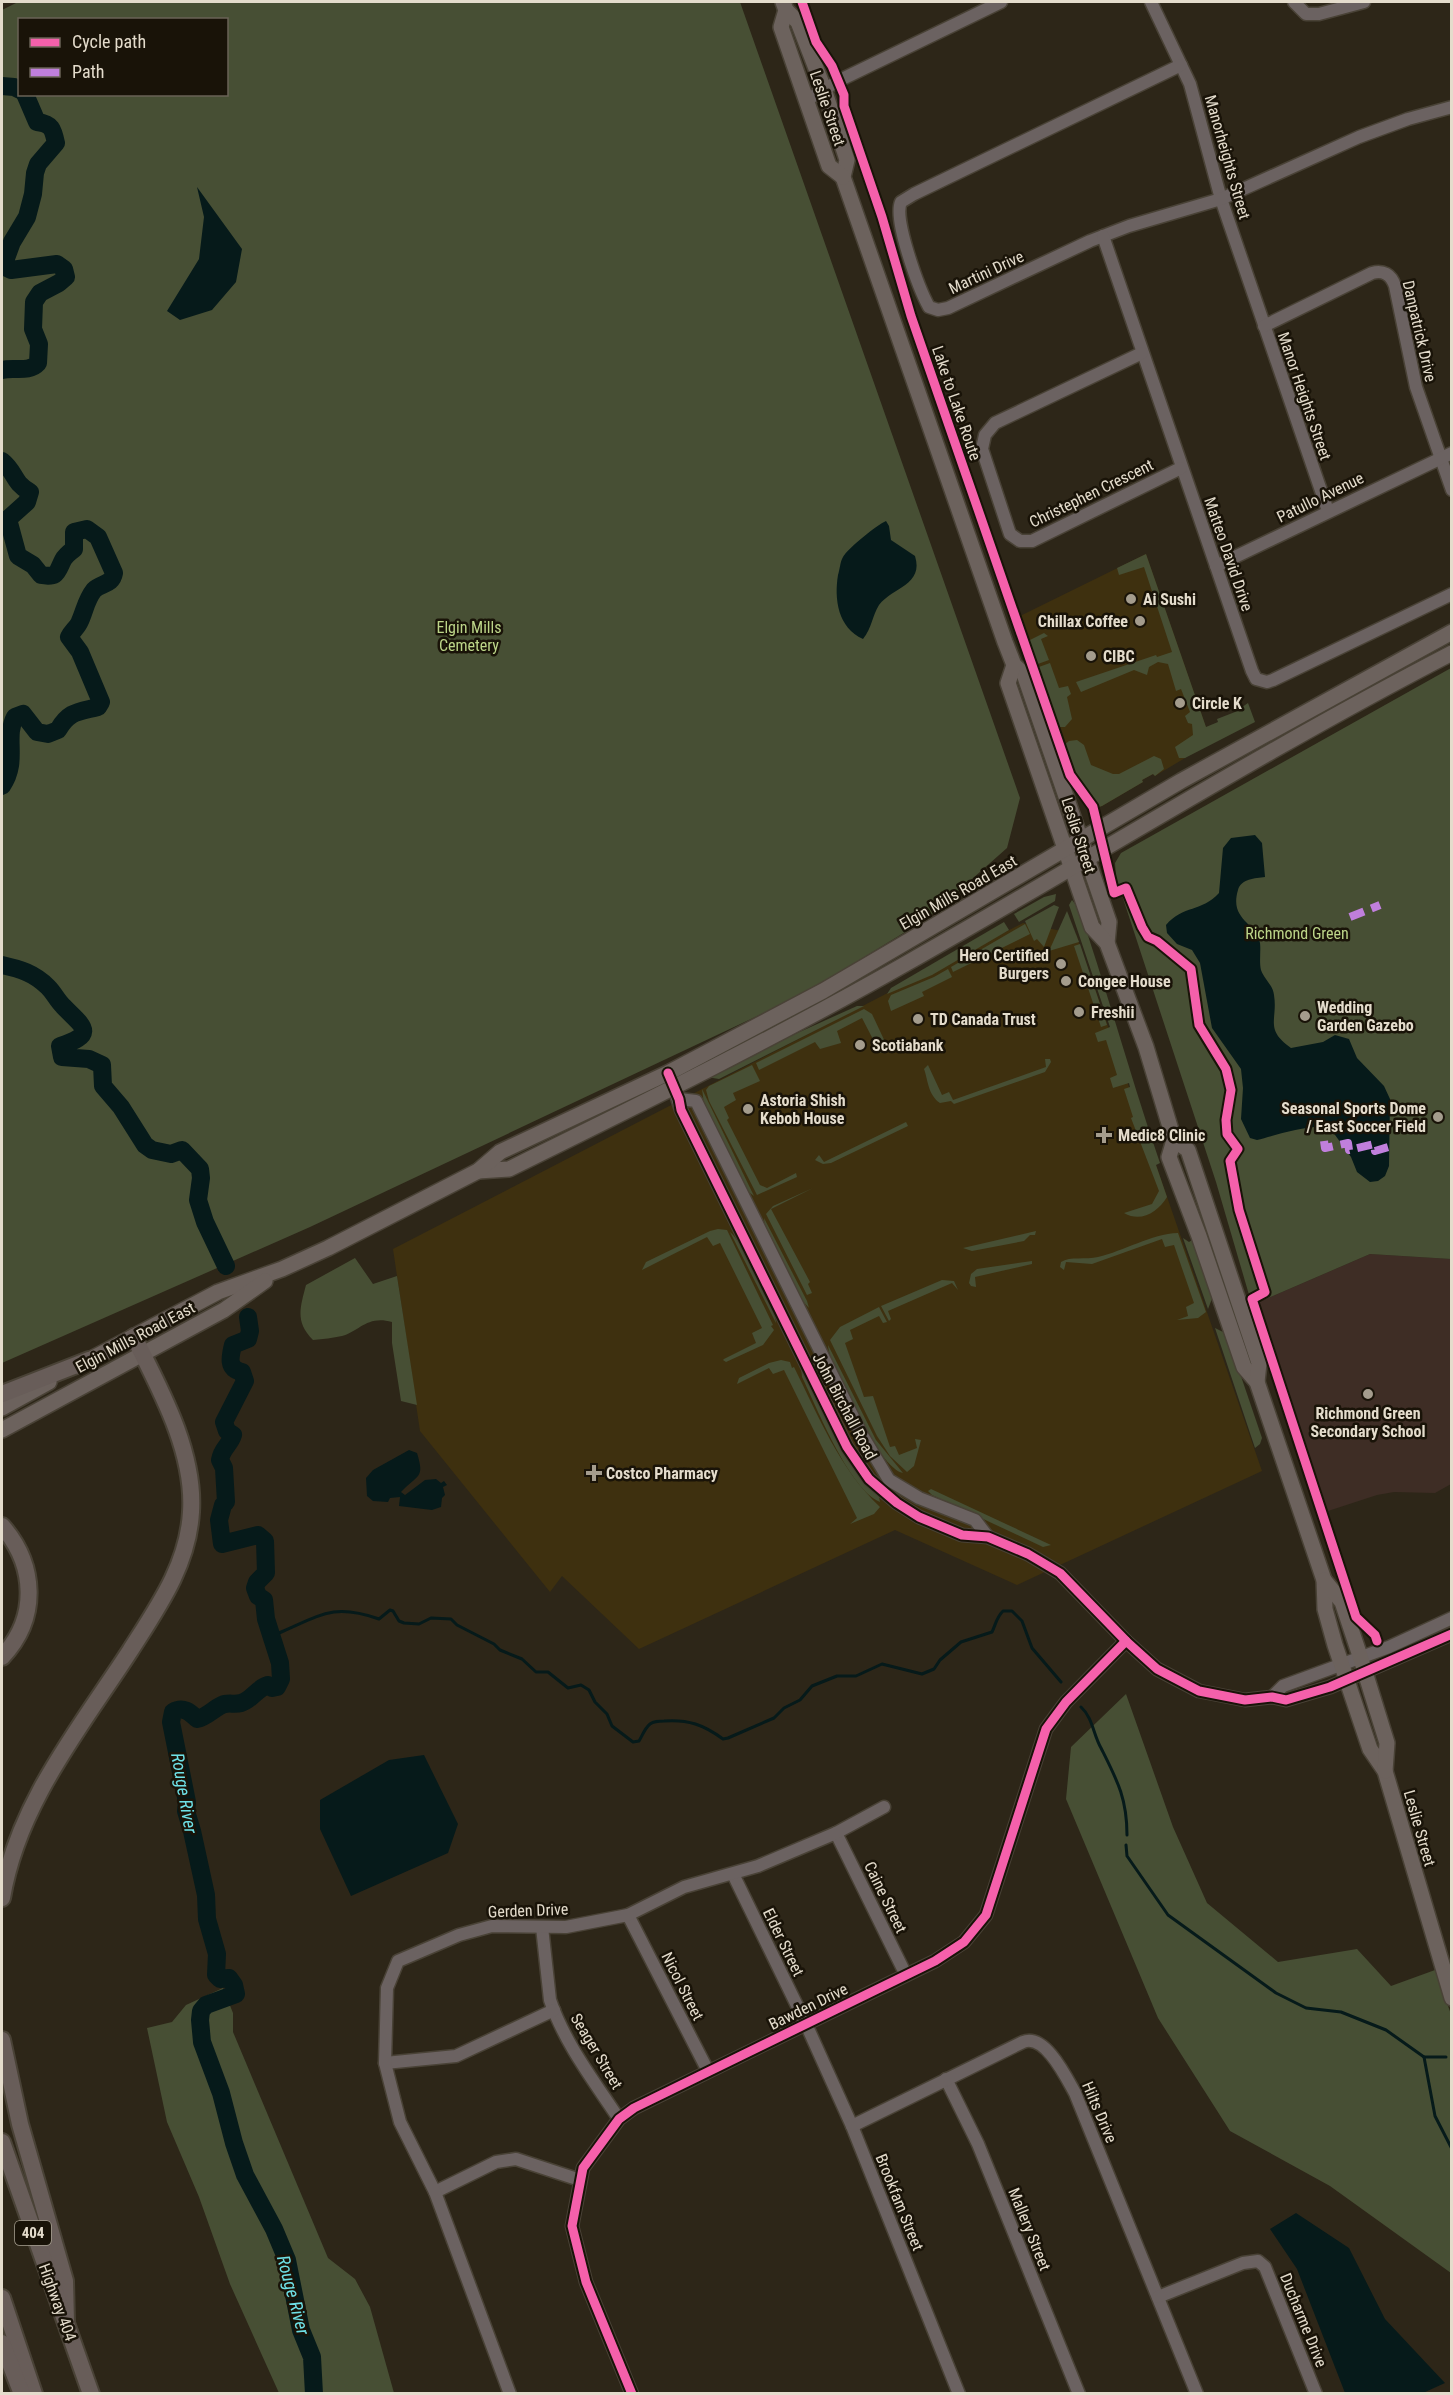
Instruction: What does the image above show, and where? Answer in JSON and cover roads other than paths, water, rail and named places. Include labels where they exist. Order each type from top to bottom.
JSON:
[{"type":"highway","points":[[2,1899],[14,1849],[28,1814],[47,1778],[163,1600],[179,1567],[187,1540],[191,1510],[184,1455],[172,1418],[134,1337]]},
{"type":"highway","points":[[2,1394],[90,1360]]},
{"type":"highway","points":[[2,1526],[14,1540],[22,1556],[28,1576],[29,1593],[23,1626],[2,1657]]},
{"type":"highway","points":[[2,2040],[20,2124],[65,2281],[66,2323]]},
{"type":"highway","name":"Highway 404","points":[[2,2142],[91,2394]]},
{"type":"highway","points":[[2,2298],[34,2394]]},
{"type":"highway","points":[[2,2343],[22,2394]]},
{"type":"main road","name":"Leslie Street","points":[[785,6],[798,22],[824,89],[847,160],[843,177]]},
{"type":"main road","name":"Leslie Street","points":[[785,6],[781,27],[829,166],[843,177],[1014,665],[1024,674],[1109,922],[1107,943]]},
{"type":"main road","name":"Elgin Mills Road East","points":[[674,1086],[823,991],[1082,839],[1275,727],[1452,632]]},
{"type":"main road","name":"Elgin Mills Road East","points":[[2,1408],[218,1292],[282,1269],[478,1172],[500,1152],[674,1086],[747,1051],[888,974],[1287,741],[1452,652]]},
{"type":"main road","name":"Leslie Street","points":[[1014,665],[1008,683],[1071,868],[1092,927],[1107,943],[1146,1047],[1174,1140],[1188,1150],[1259,1363],[1257,1382],[1324,1580],[1325,1609],[1370,1749],[1385,1771],[1452,1998]]},
{"type":"main road","name":"Elgin Mills Road East","points":[[2,1430],[224,1310],[282,1269]]},
{"type":"main road","name":"Leslie Street","points":[[1324,1580],[1342,1602],[1360,1656],[1387,1743],[1385,1771]]},
{"type":"street","points":[[807,100],[824,89],[1001,2]]},
{"type":"street","name":"Manorheights Street","points":[[1151,2],[1190,84],[1221,199],[1264,326]]},
{"type":"street","points":[[1294,2],[1306,14],[1319,14],[1364,2]]},
{"type":"street","name":"Martini Drive","points":[[1181,65],[901,202],[898,209],[908,253],[927,304],[935,310],[948,308],[1103,236],[1221,199],[1359,137],[1408,119],[1452,107]]},
{"type":"street","name":"Matteo David Drive","points":[[1103,236],[1253,675],[1267,682],[1452,594]]},
{"type":"street","name":"Danpatrick Drive","points":[[1264,326],[1372,273],[1382,272],[1389,276],[1395,285],[1416,387],[1440,459]]},
{"type":"street","name":"Manor Heights Street","points":[[1264,326],[1328,511]]},
{"type":"street","name":"Christephen Crescent","points":[[1142,353],[995,423],[985,435],[982,449],[1010,534],[1020,541],[1032,541],[1182,468]]},
{"type":"street","name":"Patullo Avenue","points":[[1216,566],[1452,453]]},
{"type":"street","points":[[1440,459],[1452,490]]},
{"type":"street","name":"John Birchall Road","points":[[674,1086],[696,1101],[862,1435],[889,1480],[919,1498],[975,1520],[988,1537]]},
{"type":"street","name":"John Birchall Road","points":[[674,1086],[681,1110],[835,1424],[862,1470],[886,1495],[919,1517],[962,1535],[988,1537],[1028,1554],[1060,1573],[1126,1641],[1157,1668],[1199,1691],[1245,1700],[1272,1697],[1286,1700],[1349,1680],[1452,1634]]},
{"type":"street","name":"John Birchall Road","points":[[1272,1697],[1283,1686],[1389,1647],[1452,1618]]},
{"type":"street","name":"Bawden Drive","points":[[632,2394],[586,2282],[572,2226],[583,2168],[619,2119],[634,2108],[935,1961],[964,1942],[986,1915],[1046,1729],[1066,1702],[1126,1641]]},
{"type":"street","name":"Gerden Drive","points":[[510,2394],[435,2192],[400,2122],[385,2063],[387,1989],[398,1961],[459,1935],[492,1926],[566,1927],[628,1915],[684,1887],[758,1866],[836,1833],[884,1807]]},
{"type":"street","name":"Caine Street","points":[[836,1833],[906,1975]]},
{"type":"street","name":"Elder Street","points":[[733,1874],[806,2024]]},
{"type":"street","name":"Nicol Street","points":[[628,1915],[708,2072]]},
{"type":"street","name":"Seager Street","points":[[542,1927],[550,2000],[554,2010],[576,2055],[619,2119]]},
{"type":"street","points":[[385,2063],[456,2056],[554,2010]]},
{"type":"street","name":"Brookfam Street","points":[[806,2024],[852,2126],[959,2394]]},
{"type":"street","name":"Hilts Drive","points":[[852,2126],[1028,2040],[1041,2044],[1062,2069],[1075,2093],[1197,2394]]},
{"type":"street","name":"Mallery Street","points":[[946,2079],[978,2144],[1079,2394]]},
{"type":"street","points":[[435,2192],[496,2162],[516,2159],[580,2180]]},
{"type":"street","name":"Ducharme Drive","points":[[1158,2297],[1243,2263],[1258,2261],[1265,2268],[1316,2394]]},
{"type":"waterway","name":"Rouge River","points":[[2,86],[18,89]]},
{"type":"waterway","name":"Rouge River","points":[[2,370],[26,369],[38,363],[39,344],[33,329],[34,302],[40,293],[66,277],[64,269],[57,264],[11,270],[7,268],[5,261],[12,242],[27,217],[38,164],[56,143],[51,128],[37,122],[26,96]]},
{"type":"waterway","name":"Rouge River","points":[[2,461],[17,481],[30,492],[27,502],[8,519],[18,556],[33,565],[41,575],[54,575],[65,557],[74,549],[74,532],[87,529],[98,537],[114,573],[111,580],[91,594],[79,623],[69,637],[80,652],[101,702],[98,707],[79,711],[70,716],[58,730],[48,734],[37,732],[23,714],[15,717],[11,733],[10,768],[2,786]]},
{"type":"waterway","name":"Rouge River","points":[[2,965],[26,972],[43,982],[80,1024],[83,1033],[72,1042],[60,1046],[62,1057],[89,1059],[102,1065],[103,1086],[121,1107],[145,1145],[152,1150],[171,1154],[182,1150],[200,1169],[198,1200],[205,1222],[226,1266]]},
{"type":"waterway","name":"Rouge River","points":[[248,1317],[250,1331],[248,1339],[233,1345],[231,1354],[232,1365],[242,1372],[245,1381],[224,1422],[227,1431],[233,1435],[222,1452],[220,1460],[224,1468],[226,1502],[219,1520],[222,1544],[258,1535],[265,1541],[266,1573],[257,1582],[255,1588],[258,1596],[264,1600],[266,1619],[280,1663],[281,1679],[277,1687],[272,1688],[268,1685],[245,1701],[238,1704],[224,1704],[201,1718],[197,1719],[186,1711],[177,1710],[173,1712],[171,1722],[187,1802],[186,1811],[206,1895],[207,1919],[217,1954],[216,1975],[220,1979],[229,1978],[236,1994],[206,2005],[201,2011],[202,2042],[221,2093],[245,2175],[274,2229],[287,2260],[301,2330],[312,2357],[314,2394]]},
{"type":"waterway","points":[[272,1633],[279,1633],[317,1616],[338,1612],[363,1614],[379,1619],[390,1610],[399,1621],[419,1624],[431,1618],[451,1619],[457,1625],[494,1644],[500,1650],[522,1659],[536,1672],[548,1672],[568,1688],[581,1685],[589,1690],[595,1702],[607,1714],[612,1726],[633,1742],[639,1741],[650,1724],[660,1721],[688,1722],[709,1730],[723,1739],[728,1738],[774,1718],[784,1708],[800,1700],[812,1686],[837,1676],[856,1676],[882,1664],[922,1674],[934,1669],[940,1660],[961,1642],[992,1632],[1003,1611],[1012,1611],[1022,1621],[1032,1648],[1061,1682]]},
{"type":"waterway","points":[[1081,1707],[1090,1721],[1120,1790],[1127,1822],[1127,1835]]},
{"type":"waterway","points":[[1126,1845],[1127,1856],[1168,1915],[1276,1993],[1306,2008],[1341,2012],[1386,2030],[1424,2057],[1446,2057]]},
{"type":"waterway","points":[[1424,2057],[1435,2116],[1452,2149]]},
{"type":"place","name":"Ai Sushi","points":[[1131,599]]},
{"type":"place","name":"Chillax Coffee","points":[[1140,621]]},
{"type":"place","name":"CIBC","points":[[1091,656]]},
{"type":"place","name":"Circle K","points":[[1180,703]]},
{"type":"place","name":"Hero Certified Burgers","points":[[1061,964]]},
{"type":"place","name":"Congee House","points":[[1066,981]]},
{"type":"place","name":"Freshii","points":[[1079,1012]]},
{"type":"place","name":"Wedding Garden Gazebo","points":[[1305,1016]]},
{"type":"place","name":"TD Canada Trust","points":[[918,1019]]},
{"type":"place","name":"Scotiabank","points":[[860,1045]]},
{"type":"place","name":"Astoria Shish Kebob House","points":[[748,1109]]},
{"type":"place","name":"Seasonal Sports Dome / East Soccer Field","points":[[1438,1117]]},
{"type":"place","name":"Medic8 Clinic","points":[[1104,1135]]},
{"type":"place","name":"Richmond Green Secondary School","points":[[1368,1394]]},
{"type":"place","name":"Costco Pharmacy","points":[[594,1473]]},
{"type":"park label","name":"Elgin Mills Cemetery","points":[[469,636]]},
{"type":"park label","name":"Richmond Green","points":[[1297,933]]}]
